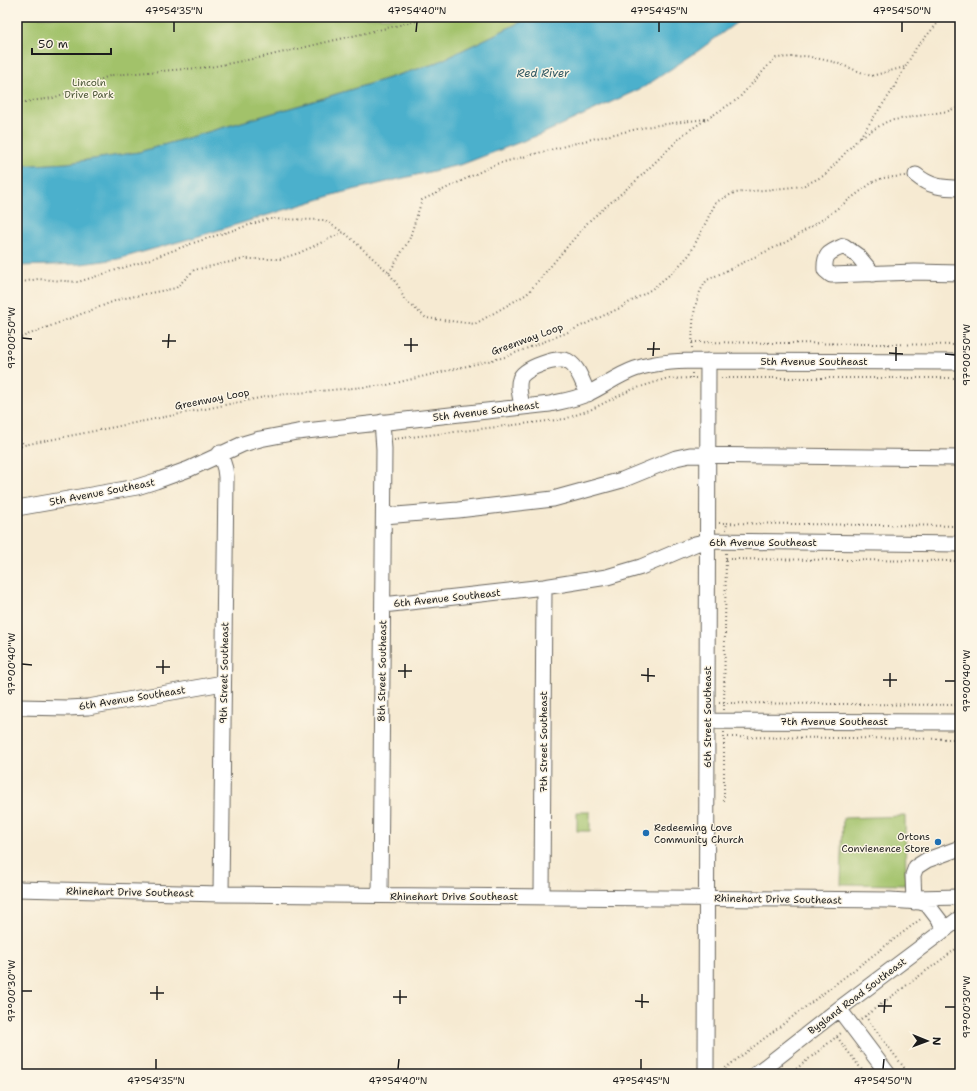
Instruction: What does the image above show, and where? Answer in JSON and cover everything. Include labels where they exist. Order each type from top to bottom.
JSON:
[{"type":"street","points":[[916,175],[923,181],[941,188],[960,188]]},
{"type":"street","points":[[873,274],[915,272],[960,273]]},
{"type":"street","points":[[522,407],[519,386],[521,376],[534,367],[558,359],[568,361],[574,365],[588,394]]},
{"type":"street","name":"6th Street Southeast","points":[[706,1074],[708,361]]},
{"type":"street","name":"5th Avenue Southeast","points":[[17,508],[137,487],[189,469],[220,453],[242,444],[260,439],[297,432],[522,407],[568,400],[588,394],[618,377],[636,369],[675,362],[960,362]]},
{"type":"street","name":"8th Street Southeast","points":[[380,895],[384,516],[384,440],[382,422]]},
{"type":"street","name":"9th Street Southeast","points":[[220,453],[226,469],[221,894]]},
{"type":"street","points":[[384,516],[458,510],[553,499],[622,480],[676,458],[690,455],[960,458]]},
{"type":"street","name":"6th Avenue Southeast","points":[[382,605],[577,583],[626,572],[690,546],[708,541],[960,544]]},
{"type":"street","name":"7th Street Southeast","points":[[542,896],[544,587]]},
{"type":"street","name":"6th Avenue Southeast","points":[[17,707],[88,707],[224,683]]},
{"type":"street","name":"7th Avenue Southeast","points":[[708,721],[960,722]]},
{"type":"street","points":[[914,900],[913,875],[916,867],[927,860],[960,848]]},
{"type":"street","name":"Rhinehart Drive Southeast","points":[[17,889],[221,894],[542,896],[706,899],[914,900],[960,897]]},
{"type":"street","name":"Rhinehart Drive Southeast","points":[[914,900],[926,904],[946,929]]},
{"type":"street","name":"Bygland Road Southeast","points":[[756,1074],[839,1009],[960,918]]},
{"type":"street","points":[[839,1009],[888,1074]]},
{"type":"path","points":[[17,103],[53,98],[112,75],[210,67],[262,58],[421,20],[428,17]]},
{"type":"path","points":[[859,138],[890,94],[916,48],[943,17]]},
{"type":"path","points":[[17,283],[38,279],[78,282],[268,219],[324,220],[344,232],[389,273],[399,286],[404,299],[426,318],[475,324],[527,294],[589,221],[637,180],[684,133],[738,99],[775,58],[806,56],[834,62],[871,76],[905,67]]},
{"type":"path","name":"Greenway Loop","points":[[17,448],[24,445],[275,395],[387,385],[505,357],[566,334],[620,308],[652,289],[674,271],[690,254],[716,202],[734,193],[802,186],[825,175],[859,138],[888,121],[948,111],[960,106]]},
{"type":"path","points":[[389,273],[409,240],[422,200],[496,164],[592,139],[652,126],[707,119]]},
{"type":"path","points":[[916,175],[896,176],[873,182],[823,219],[790,240],[707,280],[700,290],[695,305],[691,361],[692,378],[960,378]]},
{"type":"path","points":[[17,340],[120,299],[176,288],[194,270],[244,259],[280,259],[299,253],[344,232]]},
{"type":"path","points":[[692,342],[960,345]]},
{"type":"path","points":[[17,436],[24,445]]},
{"type":"path","points":[[708,522],[960,526]]},
{"type":"path","points":[[724,801],[727,523]]},
{"type":"path","points":[[726,558],[960,561]]},
{"type":"path","points":[[708,703],[960,705]]},
{"type":"path","points":[[724,737],[960,740]]},
{"type":"path","points":[[718,1074],[933,911]]},
{"type":"path","points":[[790,1074],[851,1026],[960,946]]},
{"type":"path","points":[[865,1016],[909,1074]]},
{"type":"path","points":[[837,1037],[865,1074]]},
{"type":"green space","name":"Lincoln Drive Park","points":[[17,17],[531,17],[434,64],[139,152],[68,163],[17,166]]},
{"type":"green space","points":[[577,812],[590,812],[590,831],[577,831]]},
{"type":"green space","points":[[905,816],[906,885],[841,884],[843,818]]},
{"type":"water","name":"Red River","points":[[531,17],[744,17],[698,51],[644,87],[544,133],[463,164],[340,193],[118,259],[81,264],[17,266],[17,166],[68,163],[139,152],[434,64]]},
{"type":"place","name":"Redeeming Love Community Church","points":[[646,833]]},
{"type":"place","name":"Ortons Convienence Store","points":[[938,842]]}]
